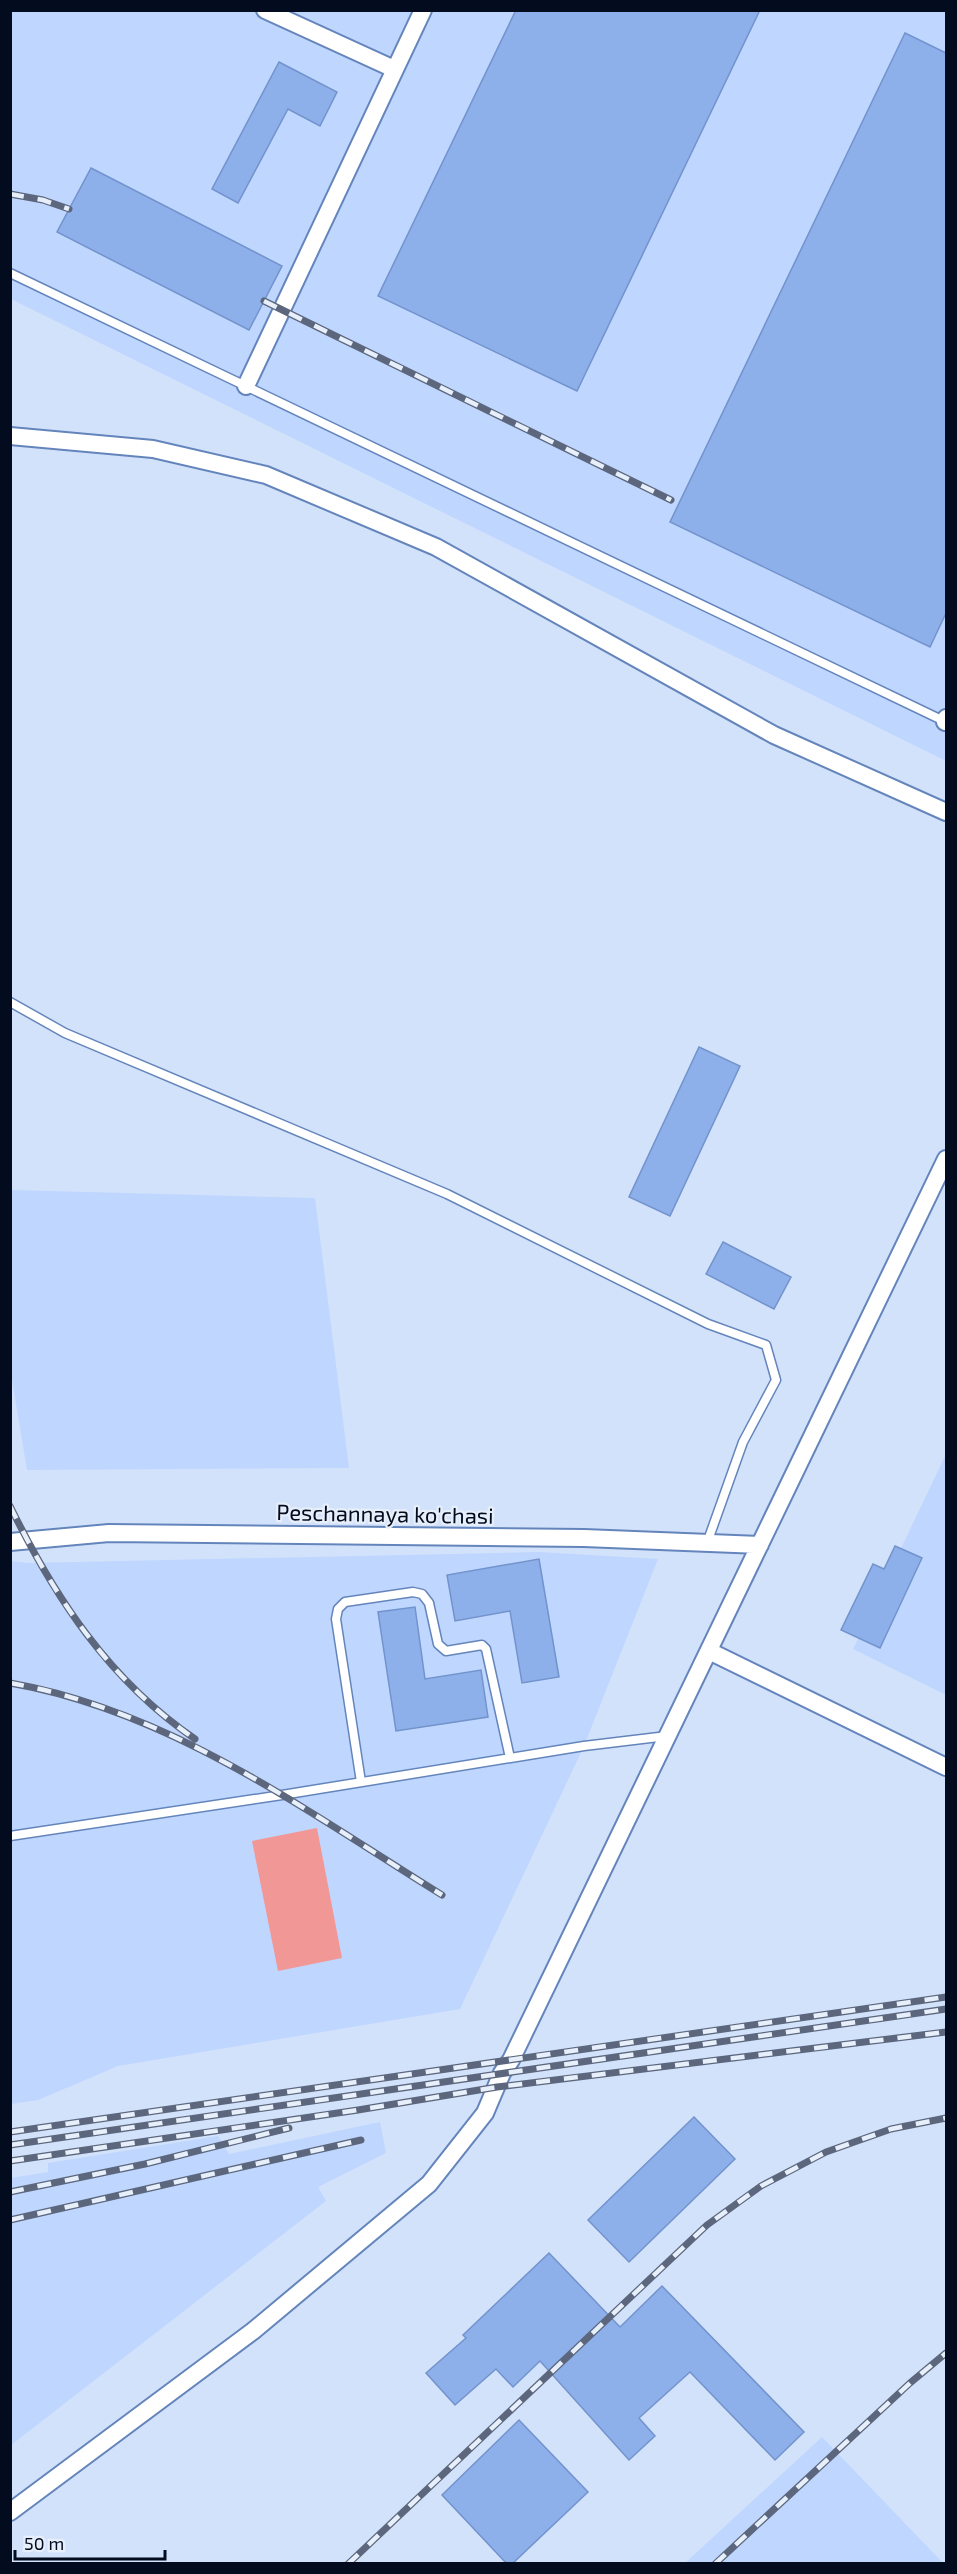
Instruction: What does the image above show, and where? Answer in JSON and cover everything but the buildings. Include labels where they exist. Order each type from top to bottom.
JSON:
[{"type":"street","points":[[265,10],[394,69]]},
{"type":"street","points":[[246,386],[423,10]]},
{"type":"street","points":[[10,436],[153,449],[266,475],[436,547],[774,735],[946,812]]},
{"type":"street","points":[[10,2512],[253,2331],[429,2184],[485,2113],[946,1160]]},
{"type":"street","name":"Peschannaya ko'chasi","points":[[10,1542],[121,1533],[584,1538],[760,1545]]},
{"type":"street","points":[[709,1650],[946,1767]]},
{"type":"lane","points":[[10,273],[946,721]]},
{"type":"lane","points":[[10,1002],[65,1033],[447,1194],[708,1323],[766,1345],[776,1380],[743,1442],[708,1543]]},
{"type":"lane","points":[[361,1782],[336,1619],[338,1609],[345,1602],[413,1592],[422,1594],[429,1603],[441,1649],[446,1651],[482,1645],[486,1649],[510,1758]]},
{"type":"lane","points":[[10,1836],[510,1758],[668,1736]]},
{"type":"shaded area","points":[[10,11],[946,11],[946,761],[11,299]]},
{"type":"shaded area","points":[[11,1190],[315,1198],[349,1468],[27,1470],[11,1374]]},
{"type":"shaded area","points":[[946,1454],[946,1695],[853,1649]]},
{"type":"shaded area","points":[[539,1552],[658,1559],[584,1746],[460,2009],[118,2066],[38,2100],[11,2104],[10,1561],[29,1563]]},
{"type":"shaded area","points":[[317,1828],[342,1958],[278,1971],[252,1841]]},
{"type":"shaded area","points":[[380,2122],[386,2153],[318,2187],[326,2201],[11,2445],[11,2178],[48,2172],[48,2163],[218,2136],[229,2154]]},
{"type":"shaded area","points":[[822,2437],[943,2563],[685,2563]]},
{"type":"railway","points":[[10,194],[43,200],[69,209]]},
{"type":"railway","points":[[264,301],[671,500]]},
{"type":"railway","points":[[10,1506],[46,1573],[87,1635],[136,1691],[195,1739]]},
{"type":"railway","points":[[10,1683],[69,1697],[126,1716],[182,1740],[288,1798],[442,1895]]},
{"type":"railway","points":[[10,2132],[946,1997]]},
{"type":"railway","points":[[10,2145],[946,2009]]},
{"type":"railway","points":[[10,2161],[358,2110],[497,2087],[946,2032]]},
{"type":"railway","points":[[348,2564],[707,2225],[761,2186],[826,2152],[891,2129],[946,2118]]},
{"type":"railway","points":[[10,2192],[145,2164],[289,2128]]},
{"type":"railway","points":[[10,2220],[361,2140]]},
{"type":"railway","points":[[715,2564],[910,2383],[946,2353]]}]
